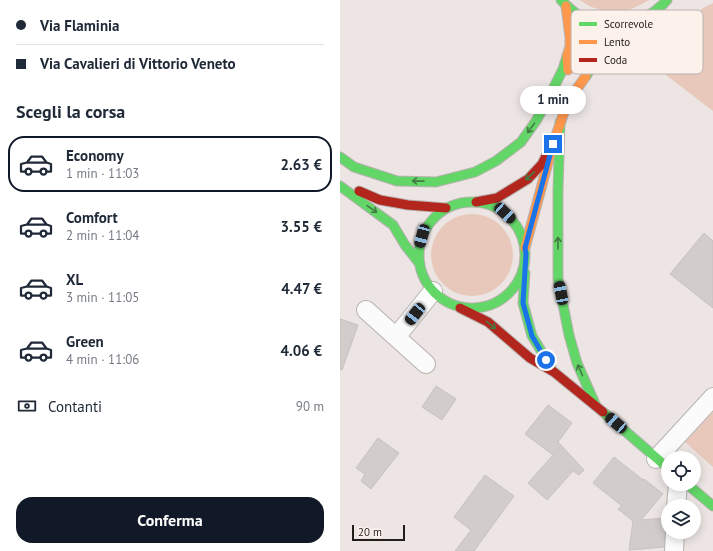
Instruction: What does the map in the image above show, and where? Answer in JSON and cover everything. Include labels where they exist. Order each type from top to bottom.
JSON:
[{"type":"main road","points":[[657,10],[667,0]]},
{"type":"main road","points":[[563,3],[572,10]]},
{"type":"main road","points":[[340,157],[354,167],[397,181],[436,182],[475,172],[496,161],[521,142],[536,121],[546,104],[567,56],[570,47],[570,37],[563,3]]},
{"type":"main road","points":[[567,56],[569,85],[568,101]]},
{"type":"main road","points":[[525,248],[560,122],[568,101],[587,74]]},
{"type":"main road","points":[[560,122],[558,279],[569,335],[577,363],[596,406]]},
{"type":"main road","points":[[525,260],[519,281],[505,297],[486,306],[465,308],[454,305],[439,296],[427,283],[422,274],[419,255],[422,236],[431,220],[438,214],[446,208],[460,203],[497,198],[528,179],[542,164],[553,144]]},
{"type":"main road","points":[[340,182],[380,200],[408,205],[446,208]]},
{"type":"main road","points":[[340,186],[393,225],[405,245],[420,264]]},
{"type":"main road","points":[[476,202],[487,203],[496,207],[513,220],[519,228],[525,248],[523,303],[532,336],[554,372]]},
{"type":"main road","points":[[439,296],[488,322],[530,358],[554,372],[596,406],[661,462]]},
{"type":"main road","points":[[695,491],[713,506]]},
{"type":"street","points":[[396,337],[439,296]]},
{"type":"street","points":[[366,310],[426,364]]},
{"type":"street","points":[[671,451],[713,397]]},
{"type":"street","points":[[674,551],[675,539]]},
{"type":"shaded area","points":[[580,0],[649,0],[628,10],[601,10]]},
{"type":"shaded area","points":[[713,3],[713,111],[665,74],[703,74],[703,10],[701,10]]},
{"type":"shaded area","points":[[472,214],[488,217],[501,226],[510,239],[513,255],[510,271],[501,284],[488,293],[472,296],[456,293],[443,284],[434,271],[431,255],[434,239],[443,226],[456,217]]},
{"type":"shaded area","points":[[713,412],[713,467],[701,456],[701,451],[695,451],[685,442]]},
{"type":"building","points":[[704,233],[713,241],[713,308],[670,274]]},
{"type":"building","points":[[340,319],[358,325],[342,370],[340,369]]},
{"type":"building","points":[[436,386],[456,399],[442,420],[422,407]]},
{"type":"building","points":[[548,405],[572,423],[558,442],[584,470],[579,475],[573,471],[547,500],[528,483],[553,455],[525,434]]},
{"type":"building","points":[[378,438],[399,453],[371,489],[361,481],[365,474],[356,468]]},
{"type":"building","points":[[614,457],[663,494],[641,520],[661,518],[661,539],[664,539],[664,547],[629,550],[633,521],[618,509],[622,506],[593,483]]},
{"type":"building","points":[[485,475],[514,496],[474,551],[455,551],[471,530],[454,517]]},
{"type":"traffic: fast","points":[[561,0],[573,10]]},
{"type":"traffic: fast","points":[[656,10],[667,0]]},
{"type":"traffic: fast","points":[[340,157],[354,167],[397,181],[436,182],[475,172],[496,161],[521,142],[536,121],[546,103],[563,69],[567,56]]},
{"type":"traffic: fast","points":[[560,122],[558,279],[569,335],[577,363],[596,406]]},
{"type":"traffic: fast","points":[[340,186],[393,225],[405,245],[420,264]]},
{"type":"traffic: fast","points":[[472,202],[492,206],[510,217],[521,235],[525,255],[521,275],[510,293],[492,304],[472,308],[452,304],[434,293],[423,275],[419,255],[423,235],[434,217],[452,206],[472,202]]},
{"type":"traffic: fast","points":[[525,273],[523,303],[532,336],[551,367]]},
{"type":"traffic: fast","points":[[603,412],[661,462]]},
{"type":"traffic: fast","points":[[695,491],[713,506]]},
{"type":"traffic: slow","points":[[566,6],[570,37],[570,47],[567,56],[568,70]]},
{"type":"traffic: slow","points":[[525,248],[553,144],[568,101],[586,76]]},
{"type":"traffic: jam","points":[[476,202],[497,198],[528,179],[542,164],[546,156]]},
{"type":"traffic: jam","points":[[359,191],[380,200],[408,205],[446,208]]},
{"type":"traffic: jam","points":[[460,308],[488,322],[530,358],[554,372],[603,412]]},
{"type":"route","points":[[546,360],[532,336],[523,303],[526,254],[525,248],[553,144]]}]
